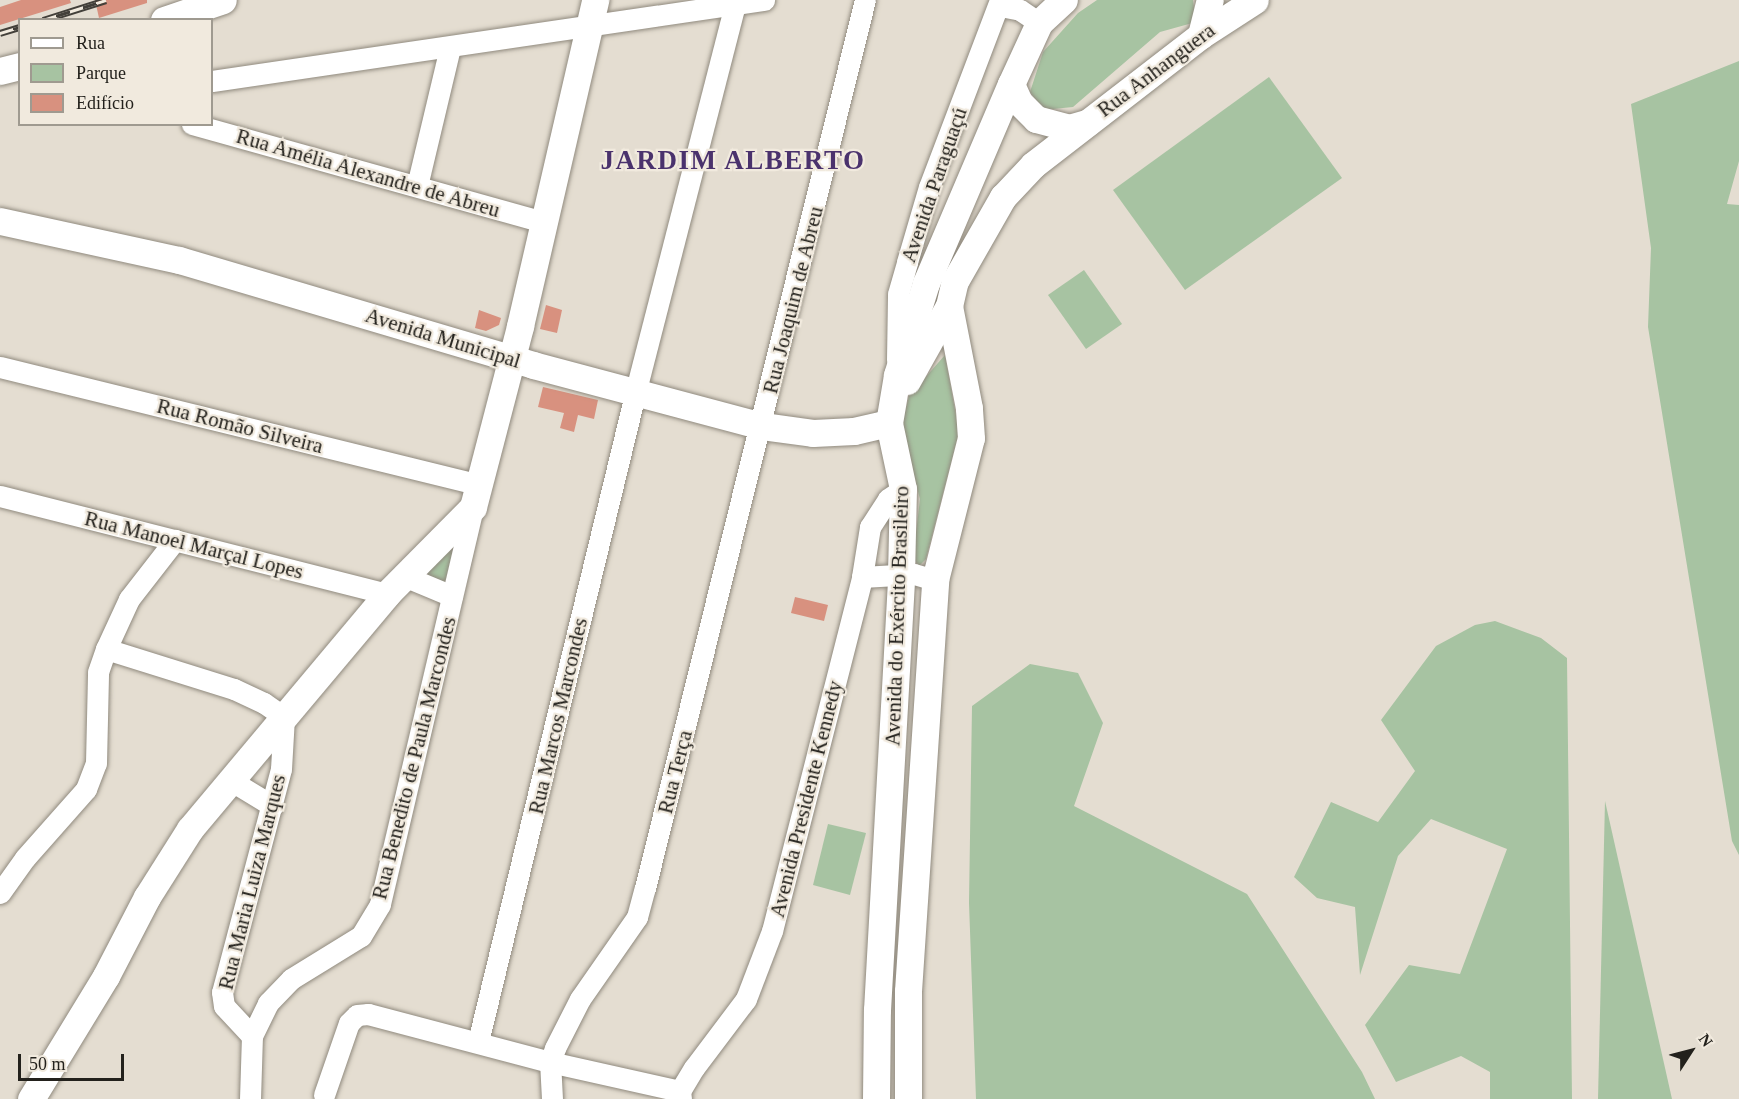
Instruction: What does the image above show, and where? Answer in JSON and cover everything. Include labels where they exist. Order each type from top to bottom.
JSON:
[{"type":"main road","points":[[170,18],[223,0]]},
{"type":"main road","points":[[31,1099],[106,976],[153,887],[190,830],[396,585],[476,496],[544,222],[595,0]]},
{"type":"main road","points":[[1039,23],[1064,0]]},
{"type":"main road","points":[[1201,35],[1210,0]]},
{"type":"main road","name":"Rua Anhanguera","points":[[1088,122],[1201,35],[1255,0]]},
{"type":"main road","name":"Avenida do Exército Brasileiro","points":[[876,1099],[877,1010],[901,576],[903,489],[889,423],[897,375],[926,283],[1039,23]]},
{"type":"main road","points":[[0,71],[18,66]]},
{"type":"main road","points":[[1011,84],[1019,102],[1036,119],[1069,128],[1088,122]]},
{"type":"main road","name":"Avenida do Exército Brasileiro","points":[[908,1099],[909,991],[935,580],[971,438],[948,306],[964,261],[1003,197],[1033,165],[1088,122]]},
{"type":"main road","name":"Avenida Municipal","points":[[0,221],[179,260],[510,358],[636,390],[762,426],[813,433],[854,431],[889,423]]},
{"type":"main road","points":[[889,423],[910,374],[948,306]]},
{"type":"street","points":[[213,81],[590,28],[764,0]]},
{"type":"street","name":"Rua Joaquim de Abreu","points":[[762,426],[865,0]]},
{"type":"street","name":"Rua Marcos Marcondes","points":[[478,1042],[636,390],[736,3]]},
{"type":"street","points":[[1000,3],[1020,10],[1039,23]]},
{"type":"street","name":"Avenida Paraguaçú","points":[[897,375],[898,294],[929,187],[1000,3]]},
{"type":"street","points":[[417,186],[450,48]]},
{"type":"street","name":"Rua Amélia Alexandre de Abreu","points":[[199,126],[544,222]]},
{"type":"street","points":[[929,187],[957,209]]},
{"type":"street","name":"Rua Romão Silveira","points":[[0,367],[476,496]]},
{"type":"street","name":"Rua Terça","points":[[552,1099],[550,1062],[580,999],[637,917],[762,426]]},
{"type":"street","name":"Avenida Presidente Kennedy","points":[[681,1095],[746,999],[772,931],[862,577],[870,527],[888,499],[903,489]]},
{"type":"street","name":"Rua Manoel Marçal Lopes","points":[[0,496],[175,540],[452,596]]},
{"type":"street","name":"Rua Benedito de Paula Marcondes","points":[[250,1099],[252,1036],[280,988],[361,936],[380,904],[476,496]]},
{"type":"street","points":[[0,893],[25,858],[86,789],[96,763],[98,672],[106,649],[129,599],[175,540]]},
{"type":"street","points":[[862,577],[914,574],[935,580]]},
{"type":"street","points":[[106,649],[234,689],[264,703],[284,717]]},
{"type":"street","name":"Rua Maria Luiza Marques","points":[[252,1036],[224,1006],[222,992],[273,806],[281,769],[284,717]]},
{"type":"street","points":[[230,780],[273,806]]},
{"type":"street","points":[[321,1098],[349,1023],[357,1015],[368,1014],[681,1095]]},
{"type":"green space","points":[[1097,0],[1193,0],[1196,22],[1160,32],[1073,107],[1043,110],[1030,92],[1043,52],[1078,13]]},
{"type":"green space","points":[[1739,61],[1739,161],[1727,204],[1739,205],[1739,855],[1732,841],[1648,327],[1651,248],[1631,104]]},
{"type":"green space","points":[[1269,77],[1342,178],[1185,290],[1113,190]]},
{"type":"green space","points":[[1084,270],[1122,324],[1086,349],[1048,295]]},
{"type":"green space","points":[[945,355],[959,432],[926,559],[919,566],[913,558],[920,499],[901,428],[909,396]]},
{"type":"green space","points":[[456,532],[447,582],[442,587],[421,572]]},
{"type":"green space","points":[[1495,621],[1541,638],[1567,658],[1572,1099],[1490,1099],[1490,1072],[1461,1056],[1396,1082],[1365,1025],[1409,965],[1460,974],[1507,849],[1431,819],[1398,856],[1360,975],[1355,907],[1317,898],[1294,877],[1331,802],[1378,822],[1415,771],[1381,720],[1436,646],[1475,625]]},
{"type":"green space","points":[[1030,664],[1078,673],[1103,723],[1074,806],[1247,894],[1362,1072],[1375,1099],[976,1099],[969,903],[972,706]]},
{"type":"green space","points":[[1605,801],[1672,1099],[1598,1099]]},
{"type":"green space","points":[[828,824],[866,833],[850,895],[813,885]]},
{"type":"building","points":[[21,0],[70,0],[71,3],[0,25],[0,7]]},
{"type":"building","points":[[95,0],[147,0],[147,3],[99,18]]},
{"type":"building","points":[[546,305],[562,310],[557,333],[540,329]]},
{"type":"building","points":[[479,310],[501,318],[499,325],[486,331],[475,328]]},
{"type":"building","points":[[543,387],[598,400],[594,419],[578,415],[574,432],[560,428],[564,413],[538,407]]},
{"type":"building","points":[[795,597],[828,605],[824,621],[791,613]]},
{"type":"railway","points":[[49,18],[106,0]]},
{"type":"railway","points":[[0,33],[18,28]]},
{"type":"district","name":"JARDIM ALBERTO","points":[[733,161]]}]
